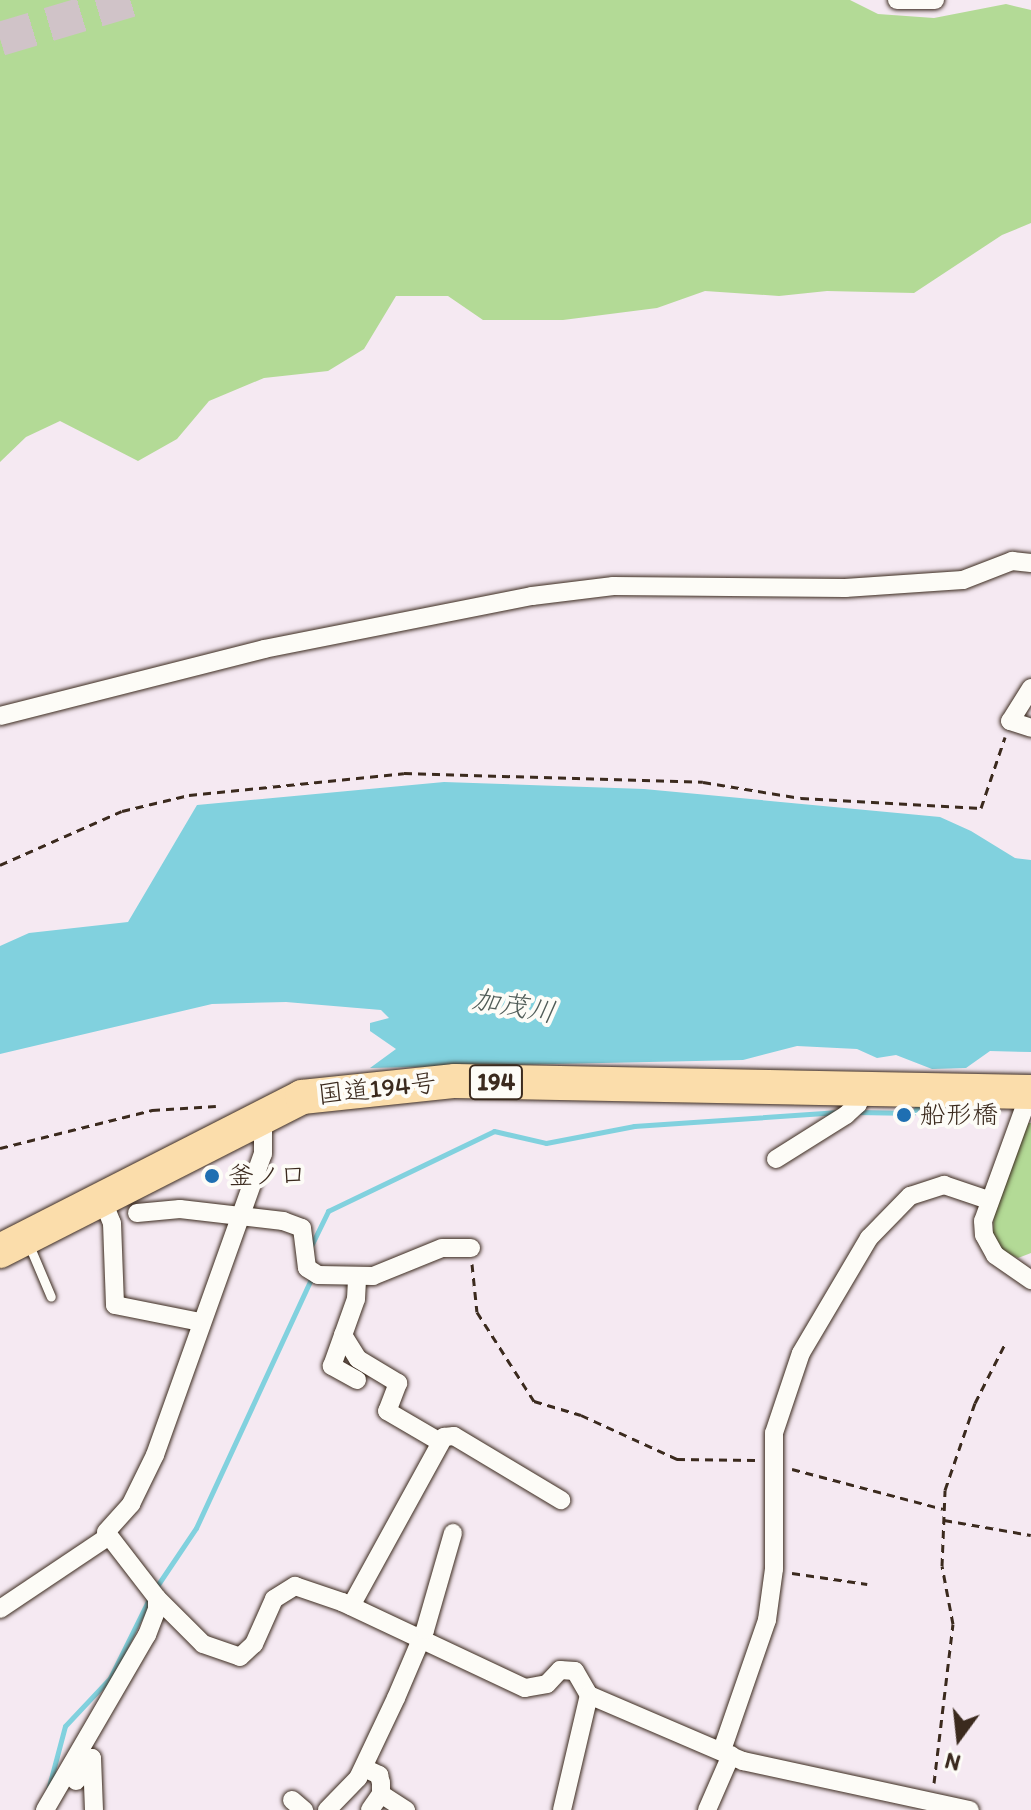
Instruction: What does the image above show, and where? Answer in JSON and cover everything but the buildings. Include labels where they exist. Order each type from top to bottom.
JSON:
[{"type":"highway","name":"国道194号","points":[[13,1244],[103,1201],[263,1114],[302,1097],[455,1081],[863,1086],[1031,1092]]},
{"type":"street","points":[[897,0],[935,0]]},
{"type":"street","points":[[0,716],[264,649],[532,596],[613,586],[889,585],[963,580],[1012,561],[1031,563]]},
{"type":"street","points":[[1031,688],[1010,721],[1031,728]]},
{"type":"street","points":[[776,1159],[846,1115],[858,1104],[863,1086]]},
{"type":"street","points":[[1031,1092],[988,1200],[983,1221],[989,1246],[1031,1280]]},
{"type":"street","points":[[0,1609],[106,1538],[131,1504],[155,1455],[200,1322],[263,1154],[263,1114]]},
{"type":"street","points":[[707,1810],[758,1655],[774,1569],[774,1433],[801,1353],[869,1238],[892,1212],[925,1187],[944,1185],[988,1200]]},
{"type":"street","points":[[103,1201],[112,1223],[115,1305],[200,1322]]},
{"type":"street","points":[[137,1213],[180,1209],[302,1228],[307,1268],[318,1275],[357,1278],[442,1248],[471,1248]]},
{"type":"street","points":[[357,1278],[332,1366],[357,1380]]},
{"type":"street","points":[[343,1335],[358,1359],[398,1383],[387,1411],[440,1442]]},
{"type":"street","points":[[351,1606],[440,1442],[454,1436],[561,1500]]},
{"type":"street","points":[[327,1810],[364,1768],[422,1638],[453,1533]]},
{"type":"street","points":[[106,1538],[187,1632],[232,1657],[248,1652],[274,1599],[289,1588],[351,1606],[525,1688],[547,1684],[567,1668],[575,1671],[589,1695],[726,1753],[970,1810]]},
{"type":"street","points":[[51,1803],[82,1740],[147,1635],[157,1598]]},
{"type":"street","points":[[562,1810],[589,1695]]},
{"type":"street","points":[[51,1803],[73,1788],[92,1758],[94,1810]]},
{"type":"street","points":[[364,1768],[379,1775],[376,1802],[406,1810]]},
{"type":"lane","points":[[13,1244],[51,1297]]},
{"type":"path","points":[[0,865],[122,811],[176,798],[404,773],[703,782],[801,798],[981,808],[1010,721]]},
{"type":"path","points":[[0,1148],[152,1110],[216,1106]]},
{"type":"path","points":[[471,1248],[477,1312],[534,1401],[581,1415],[677,1459],[773,1465],[833,1476],[943,1509]]},
{"type":"path","points":[[930,1801],[940,1761],[953,1624],[942,1566],[943,1509],[975,1403],[1006,1342]]},
{"type":"path","points":[[944,1520],[1031,1535]]},
{"type":"path","points":[[774,1569],[867,1584]]},
{"type":"green space","points":[[0,0],[850,0],[878,14],[934,18],[1006,4],[1031,10],[1031,223],[1002,235],[914,293],[827,291],[779,296],[705,291],[657,308],[563,320],[483,320],[448,296],[396,296],[364,349],[328,371],[264,378],[209,401],[177,439],[138,461],[60,421],[26,437],[0,462]]},
{"type":"green space","points":[[1025,1123],[1031,1123],[1031,1253],[1018,1258],[1002,1251],[993,1233],[994,1211]]},
{"type":"water","name":"加茂川","points":[[444,782],[644,789],[940,817],[971,831],[1015,858],[1031,860],[1031,1052],[990,1051],[966,1068],[932,1069],[896,1055],[877,1058],[857,1049],[797,1046],[743,1060],[370,1068],[396,1049],[370,1031],[370,1023],[389,1018],[381,1010],[286,1002],[212,1004],[0,1054],[0,946],[29,933],[128,922],[197,805]]},
{"type":"waterway","points":[[857,1112],[913,1113],[921,1102]]},
{"type":"waterway","points":[[312,1244],[328,1211],[494,1131],[546,1143],[634,1126],[839,1112]]},
{"type":"waterway","points":[[155,1589],[196,1528],[312,1277]]},
{"type":"waterway","points":[[48,1790],[65,1726],[110,1678],[150,1597]]},
{"type":"tunnel","points":[[0,39],[131,0]]},
{"type":"place","name":"船形橋","points":[[904,1115]]},
{"type":"place","name":"釜ノ口","points":[[212,1176]]}]
